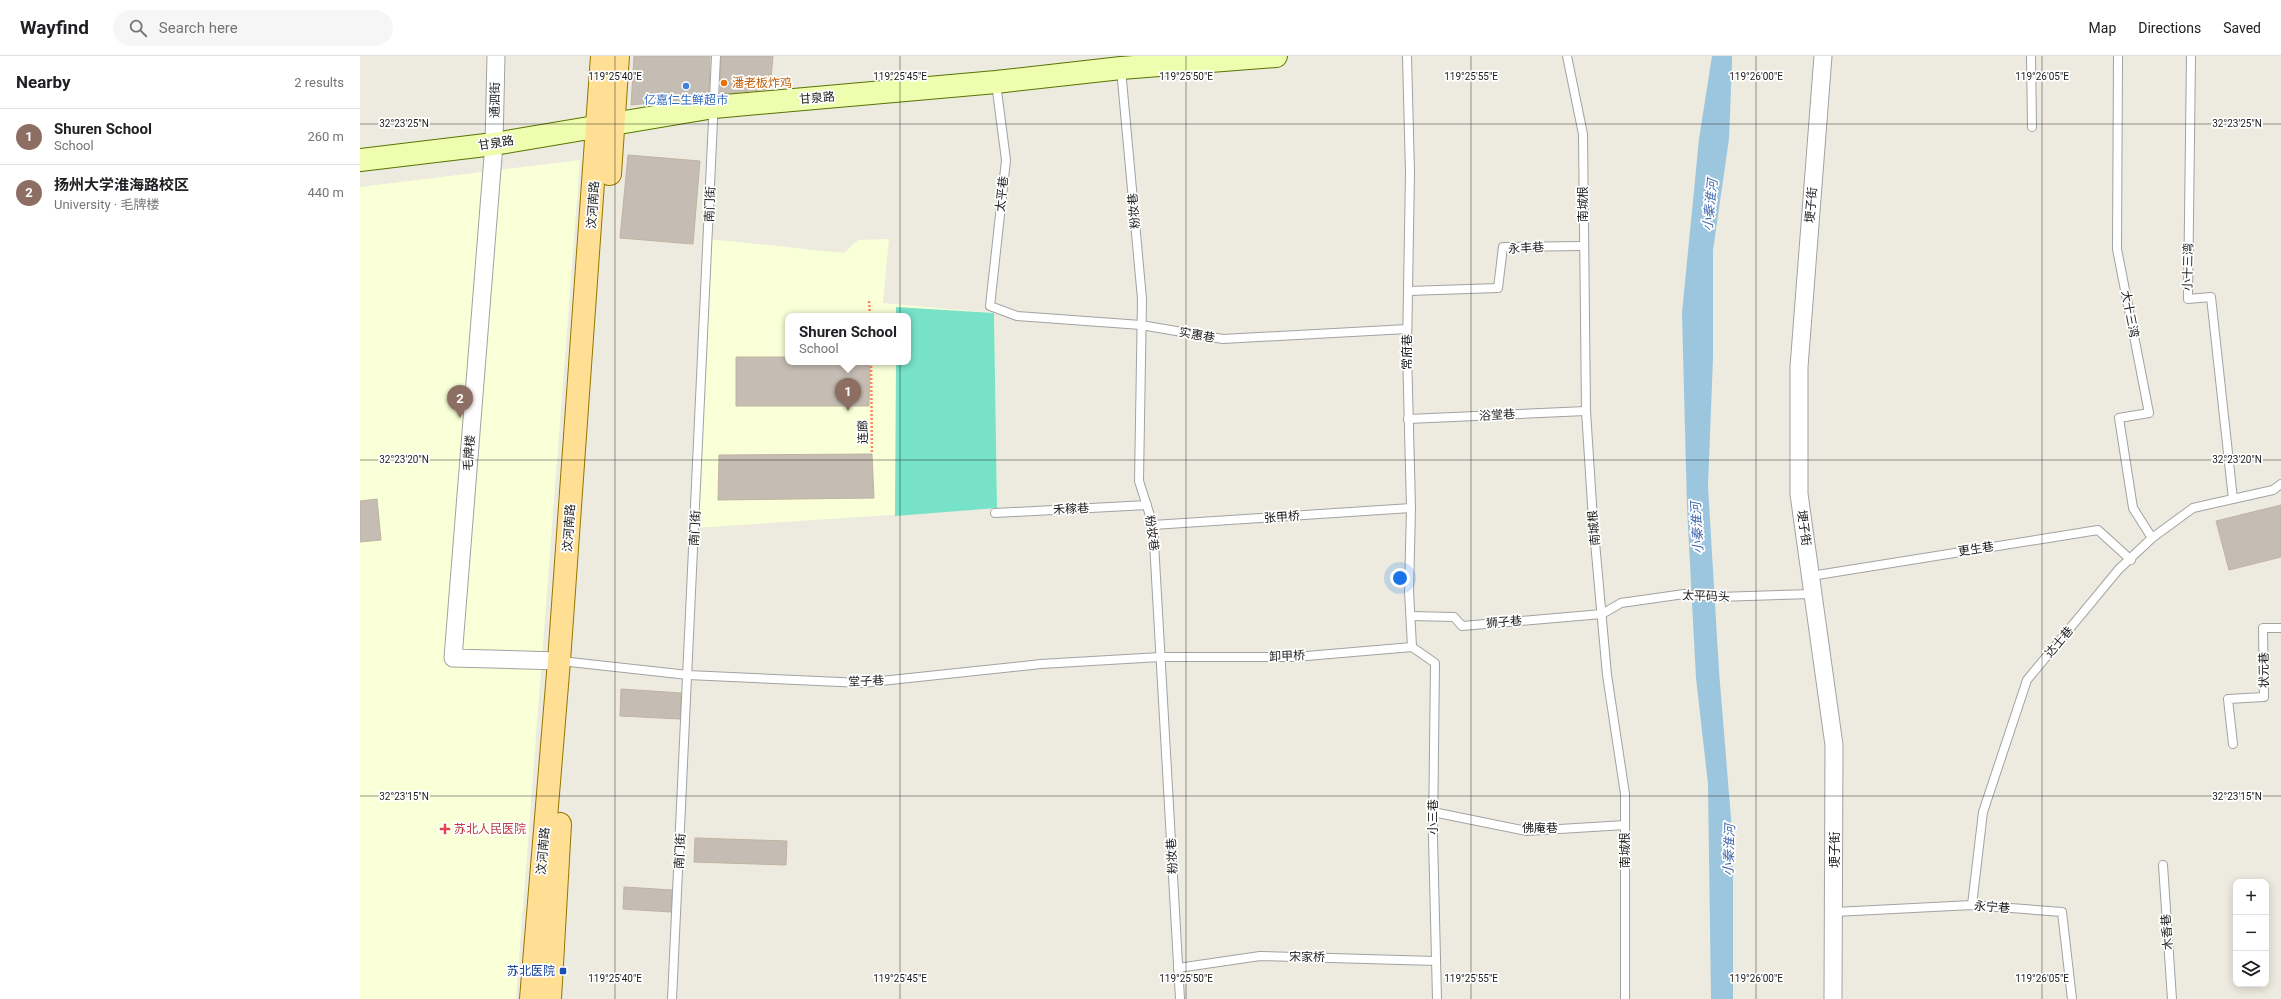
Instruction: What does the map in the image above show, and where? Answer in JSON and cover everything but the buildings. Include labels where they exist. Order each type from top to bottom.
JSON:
[{"type":"main road","name":"汶河南路","points":[[602,56],[607,123]]},
{"type":"main road","name":"汶河南路","points":[[531,999],[564,662],[607,123],[618,56]]},
{"type":"main road","name":"汶河南路","points":[[550,999],[564,662]]},
{"type":"street","name":"通泗街","points":[[494,144],[496,56]]},
{"type":"street","name":"甘泉路","points":[[360,160],[494,144],[607,123],[714,107],[996,82],[1202,59],[1276,56]]},
{"type":"street","name":"埂子街","points":[[1823,56],[1799,367],[1799,494],[1834,745],[1835,912],[1833,999]]},
{"type":"street","name":"毛牌楼","points":[[494,144],[453,658],[564,662]]},
{"type":"lane","name":"南门街","points":[[672,999],[716,56]]},
{"type":"lane","name":"常府巷","points":[[1407,56],[1410,172],[1407,329],[1410,616],[1412,647]]},
{"type":"lane","name":"南城根","points":[[1567,56],[1583,134],[1583,246],[1586,411],[1607,675],[1625,794],[1625,999]]},
{"type":"lane","points":[[2031,56],[2032,127]]},
{"type":"lane","name":"大十三湾","points":[[2118,56],[2117,249],[2149,413],[2118,418],[2133,508],[2152,538]]},
{"type":"lane","name":"小十三湾","points":[[2190,56],[2188,299],[2211,297],[2233,499]]},
{"type":"lane","name":"粉妆巷","points":[[1121,68],[1142,300],[1140,481],[1153,525],[1180,999]]},
{"type":"lane","name":"太平巷","points":[[990,306],[1006,160],[996,82]]},
{"type":"lane","name":"永丰巷","points":[[1408,291],[1498,288],[1503,247],[1583,246]]},
{"type":"lane","name":"实惠巷","points":[[990,306],[1017,316],[1141,325],[1223,339],[1407,329]]},
{"type":"lane","name":"浴堂巷","points":[[1408,419],[1586,411]]},
{"type":"lane","name":"达士巷","points":[[1972,905],[1983,812],[2027,680],[2119,569],[2131,560],[2152,538],[2193,508],[2274,490],[2281,484]]},
{"type":"lane","name":"禾稼巷","points":[[996,513],[1147,505]]},
{"type":"lane","name":"张甲桥","points":[[1153,525],[1410,508]]},
{"type":"lane","name":"更生巷","points":[[1810,576],[2098,530],[2131,560]]},
{"type":"lane","name":"太平码头","points":[[1602,614],[1621,603],[1684,594],[1718,597],[1813,594]]},
{"type":"lane","name":"狮子巷","points":[[1410,616],[1454,617],[1462,626],[1602,614]]},
{"type":"lane","name":"状元巷","points":[[2233,744],[2228,699],[2264,697],[2263,628],[2281,628]]},
{"type":"lane","name":"卸甲桥","points":[[1160,657],[1295,657],[1412,647]]},
{"type":"lane","name":"小三巷","points":[[1412,647],[1435,663],[1433,812],[1437,999]]},
{"type":"lane","name":"堂子巷","points":[[564,662],[688,675],[862,683],[1041,664],[1160,657]]},
{"type":"lane","name":"佛庵巷","points":[[1433,812],[1527,830],[1625,825]]},
{"type":"lane","name":"木香巷","points":[[2162,865],[2172,999]]},
{"type":"lane","name":"永宁巷","points":[[1835,912],[1972,905],[2062,912],[2072,999]]},
{"type":"lane","name":"宋家桥","points":[[1178,968],[1260,956],[1436,961]]},
{"type":"path","points":[[869,301],[870,313]]},
{"type":"path","name":"连廊","points":[[870,365],[872,454]]},
{"type":"shaded area","points":[[580,160],[516,999],[360,999],[360,187]]},
{"type":"shaded area","points":[[708,239],[844,253],[858,240],[889,239],[883,303],[994,313],[997,508],[695,528]]},
{"type":"green space","points":[[896,307],[994,313],[997,508],[895,516],[896,365],[911,365],[911,313],[896,313]]},
{"type":"water","name":"小秦淮河","points":[[1712,56],[1732,56],[1729,139],[1713,250],[1713,358],[1708,486],[1719,671],[1733,843],[1733,999],[1711,999],[1708,784],[1696,678],[1687,507],[1682,313],[1699,139]]},
{"type":"place","name":"潘老板炸鸡","points":[[724,83]]},
{"type":"place","name":"亿嘉仁生鲜超市","points":[[686,86]]},
{"type":"place","name":"Shuren School","points":[[848,411]]},
{"type":"place","name":"扬州大学淮海路校区","points":[[460,418]]},
{"type":"place","name":"苏北人民医院","points":[[445,829]]},
{"type":"place","name":"苏北医院","points":[[563,971]]}]
